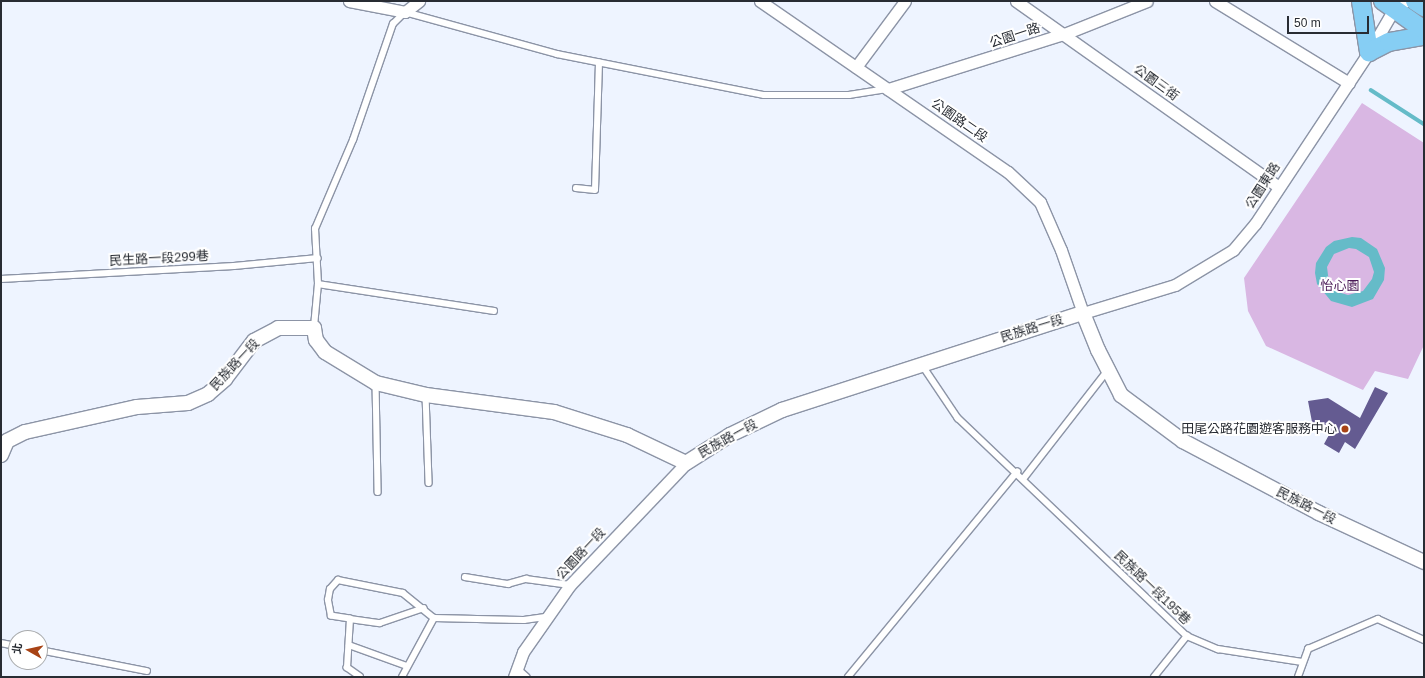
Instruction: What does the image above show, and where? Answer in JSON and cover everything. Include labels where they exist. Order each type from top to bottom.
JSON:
[{"type":"main road","points":[[1361,1],[1369,52],[1389,42],[1424,36]]},
{"type":"main road","points":[[1415,1],[1424,7]]},
{"type":"main road","points":[[1394,4],[1424,30]]},
{"type":"street","points":[[349,1],[405,12],[419,1]]},
{"type":"street","name":"公園路二段","points":[[760,1],[1008,172],[1040,202],[1061,250],[1083,313]]},
{"type":"street","points":[[856,67],[905,1]]},
{"type":"street","name":"公園三街","points":[[1016,1],[1279,187]]},
{"type":"street","name":"公園一路","points":[[888,88],[938,75],[1064,34],[1148,1]]},
{"type":"street","points":[[1215,1],[1348,83]]},
{"type":"street","name":"公園東路","points":[[1083,313],[1175,285],[1214,264],[1233,250],[1255,224],[1369,52],[1394,4]]},
{"type":"street","name":"民族路一段","points":[[1,455],[6,441],[25,432],[137,407],[188,403],[208,394],[225,379],[254,341],[278,328],[314,328],[316,340],[325,352],[376,383],[426,394],[554,412],[627,435],[686,463],[730,435],[782,410],[1083,313],[1108,370],[1121,395],[1183,442],[1319,513],[1424,562]]},
{"type":"street","name":"公園路一段","points":[[515,673],[523,652],[545,617],[570,585],[686,463]]},
{"type":"lane","points":[[314,328],[318,284],[318,258],[315,229],[353,140],[393,24],[405,12],[599,63],[764,95],[849,95],[888,88]]},
{"type":"lane","points":[[576,188],[595,190],[599,63]]},
{"type":"lane","name":"民生路一段299巷","points":[[1,278],[234,266],[318,258]]},
{"type":"lane","points":[[318,284],[494,311]]},
{"type":"lane","name":"民族路一段195巷","points":[[922,364],[958,418],[1024,478],[1186,636],[1218,649],[1302,662]]},
{"type":"lane","points":[[1024,478],[1108,370]]},
{"type":"lane","points":[[376,383],[378,492]]},
{"type":"lane","points":[[426,394],[429,483]]},
{"type":"lane","points":[[848,677],[1017,472]]},
{"type":"lane","points":[[465,577],[508,584],[526,579],[570,585]]},
{"type":"lane","points":[[424,608],[380,623],[331,616],[328,600],[330,589],[338,580],[404,593],[424,608],[434,618],[524,620],[545,617]]},
{"type":"lane","points":[[402,677],[434,618]]},
{"type":"lane","points":[[350,619],[347,668],[360,677]]},
{"type":"lane","points":[[1298,677],[1302,662],[1308,649],[1378,619],[1424,640]]},
{"type":"lane","points":[[1154,677],[1186,636]]},
{"type":"lane","points":[[348,645],[408,666]]},
{"type":"lane","points":[[48,652],[147,671]]},
{"type":"lane","points":[[515,673],[527,677]]},
{"type":"green space","name":"怡心園","points":[[1362,103],[1424,143],[1424,345],[1408,379],[1375,371],[1363,390],[1266,346],[1248,311],[1244,278]]},
{"type":"water","points":[[1352,237],[1361,238],[1377,249],[1385,268],[1384,280],[1373,299],[1352,307],[1331,301],[1317,284],[1315,273],[1316,263],[1326,247],[1334,241]],"holes":[[[1349,248],[1356,249],[1369,257],[1374,272],[1372,279],[1363,291],[1348,295],[1341,293],[1329,283],[1327,267],[1334,254]]]},
{"type":"building","name":"田尾公路花園遊客服務中心","points":[[1375,387],[1388,393],[1355,449],[1345,442],[1339,453],[1324,444],[1330,433],[1312,422],[1308,401],[1328,398],[1360,418]]},
{"type":"waterway","points":[[1371,90],[1424,124]]},
{"type":"place","name":"田尾公路花園遊客服務中心","points":[[1345,429]]}]
